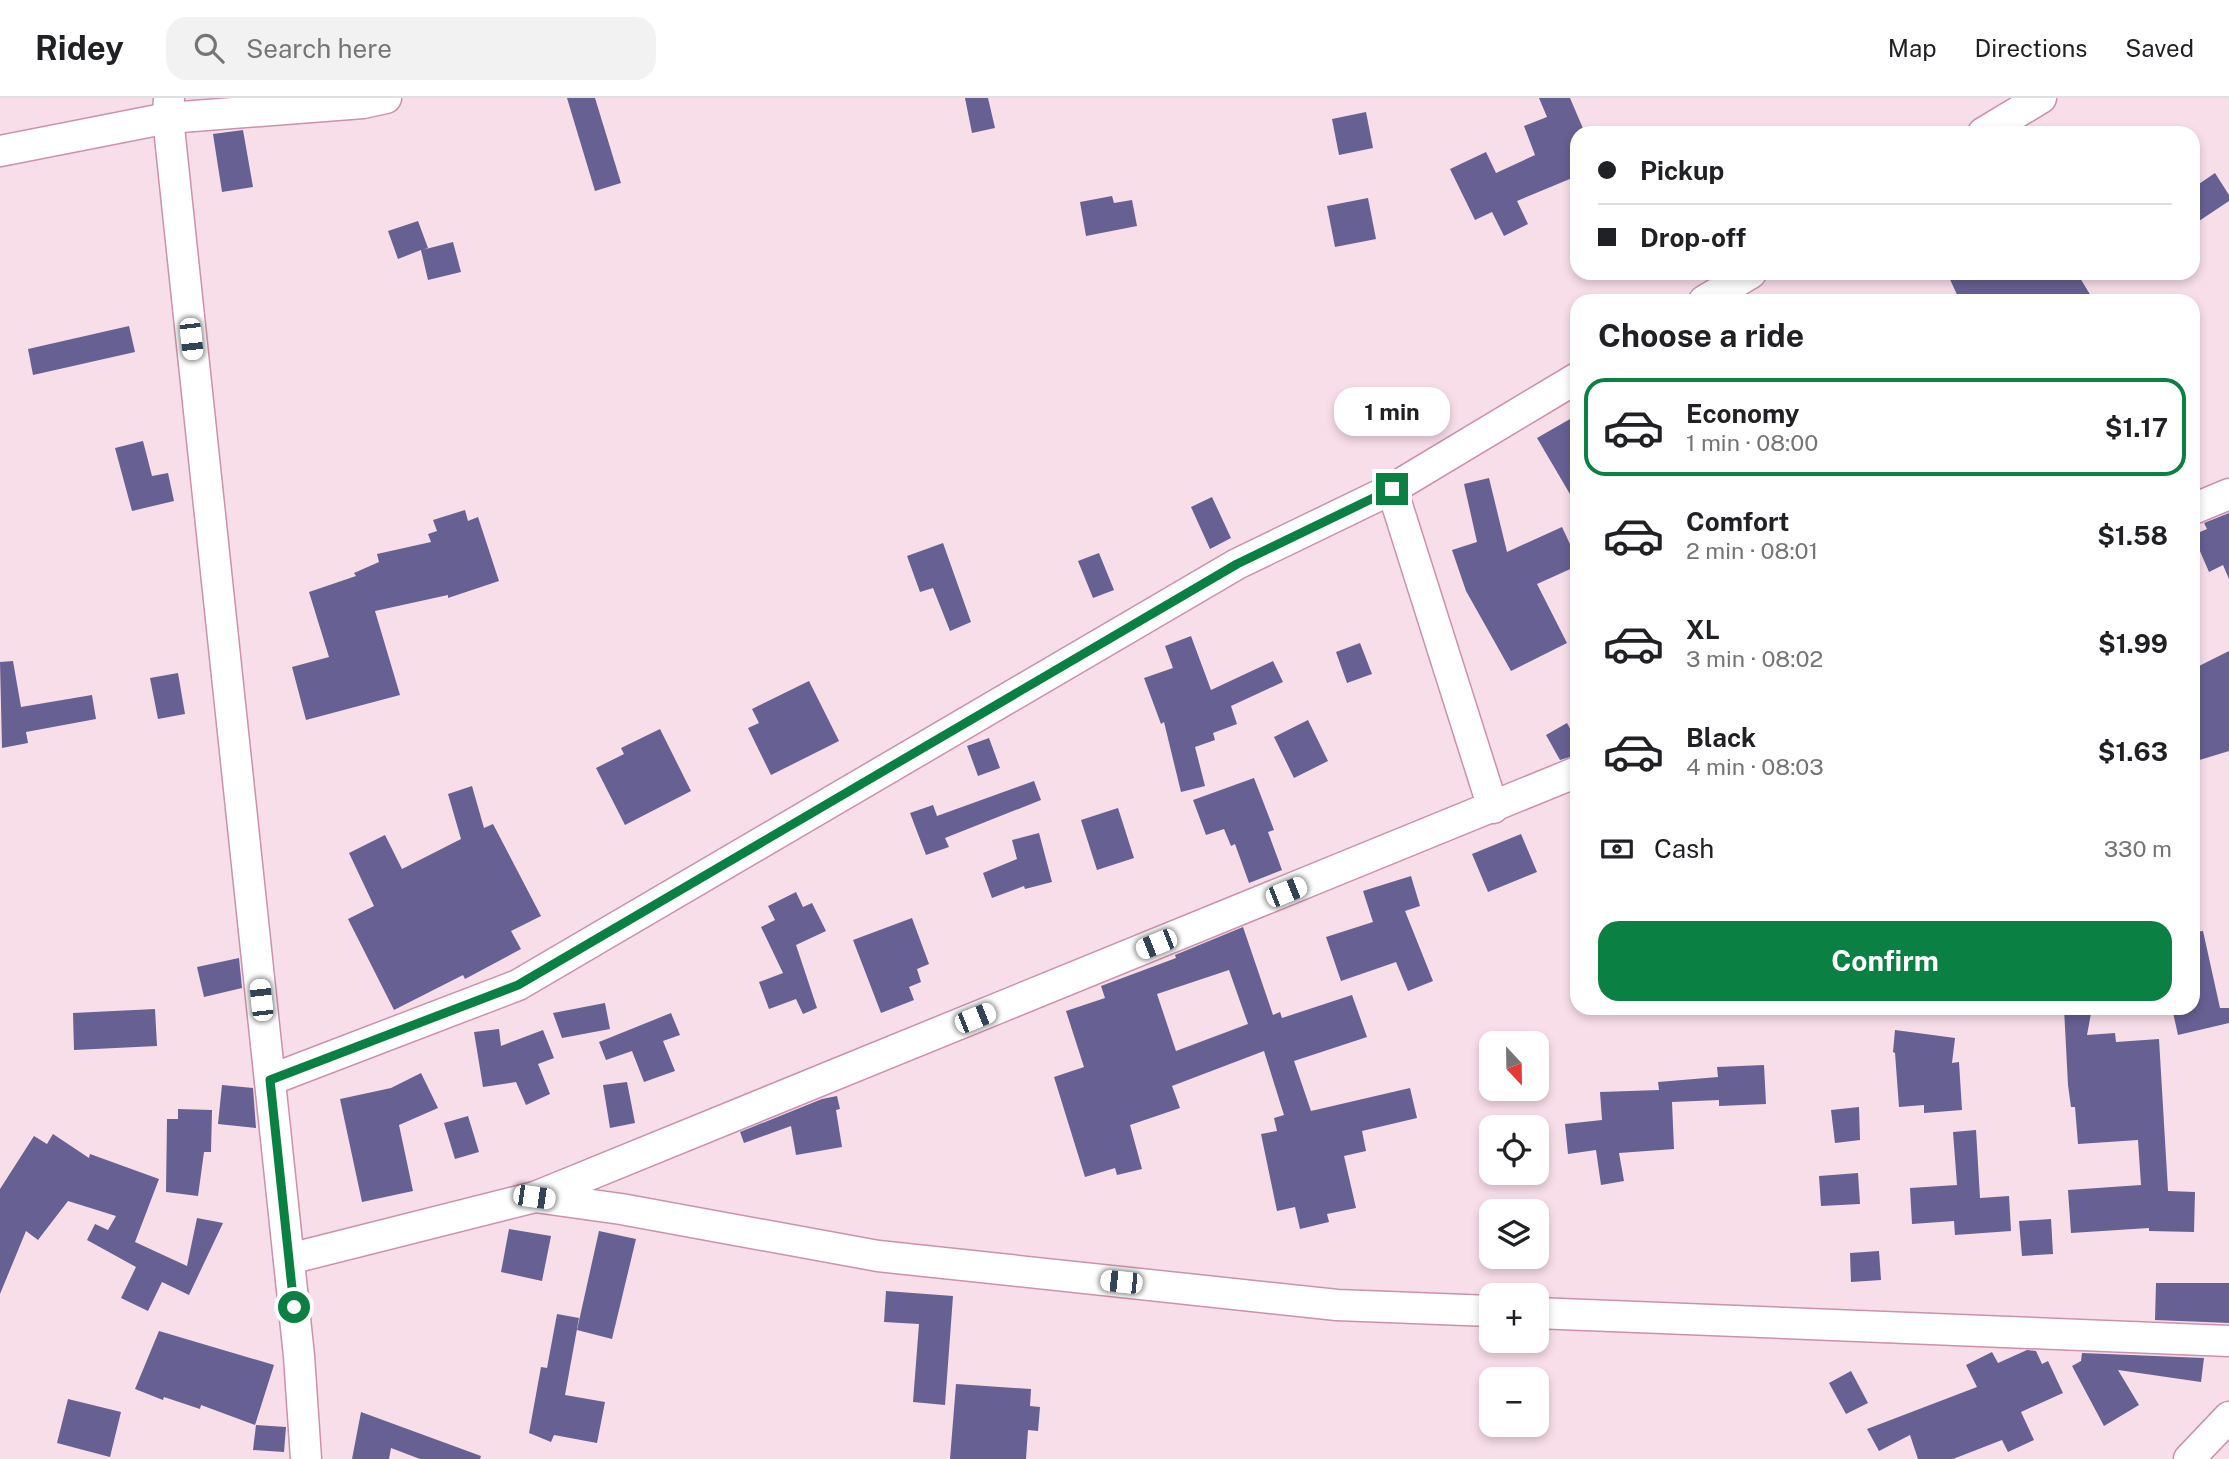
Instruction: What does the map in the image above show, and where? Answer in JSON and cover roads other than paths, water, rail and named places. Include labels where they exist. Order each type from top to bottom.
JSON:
[{"type":"street","points":[[0,151],[169,108],[363,103],[386,98]]},
{"type":"street","points":[[1995,126],[2041,98]]},
{"type":"street","points":[[169,108],[289,1259],[306,1459]]},
{"type":"street","points":[[1716,294],[1739,280]]},
{"type":"street","points":[[270,1080],[518,985],[1237,564],[1392,489],[1570,382]]},
{"type":"street","points":[[1392,489],[1493,808]]},
{"type":"street","points":[[2200,506],[2229,494]]},
{"type":"street","points":[[289,1259],[534,1197],[1570,775]]},
{"type":"street","points":[[534,1197],[621,1209],[878,1256],[1337,1305],[1479,1311]]},
{"type":"street","points":[[1549,1314],[2229,1341]]},
{"type":"street","points":[[2204,1455],[2229,1417]]}]
